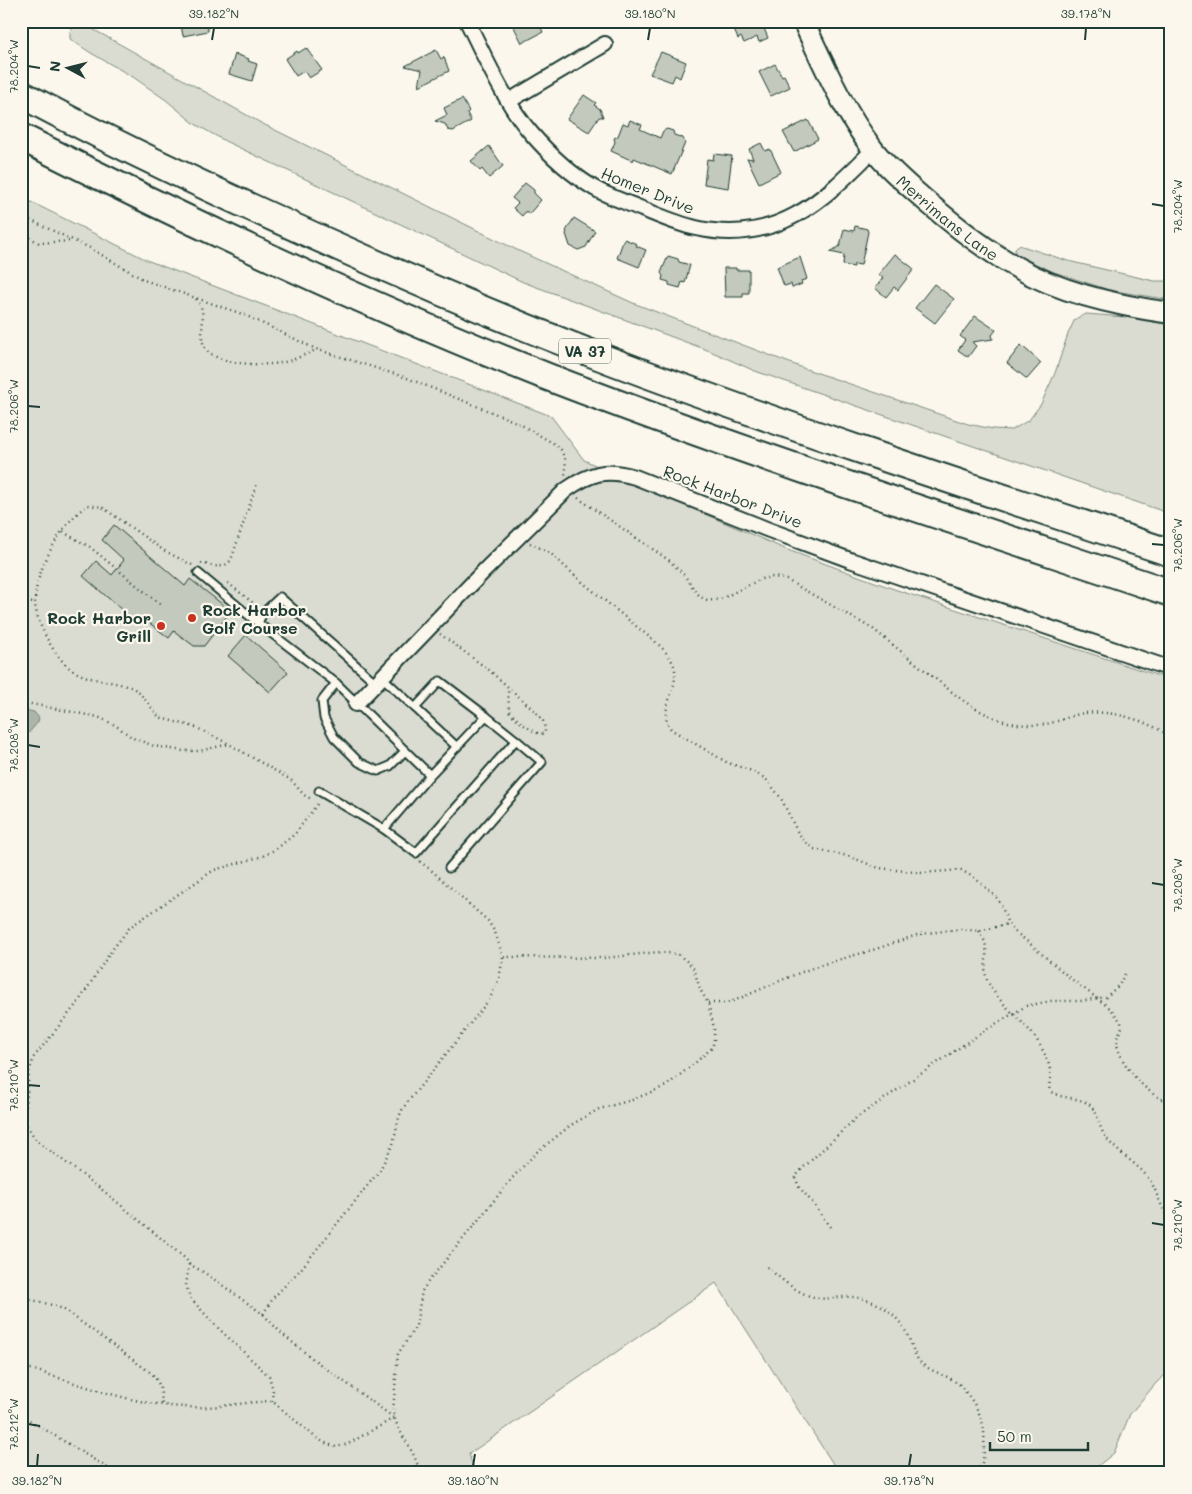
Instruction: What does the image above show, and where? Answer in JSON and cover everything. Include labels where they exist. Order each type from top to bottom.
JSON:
[{"type":"highway","name":"VA 37","points":[[21,94],[182,176],[266,215],[396,273],[586,352],[712,398],[1171,553]]},
{"type":"highway","name":"VA 37","points":[[21,137],[222,236],[416,323],[536,372],[688,430],[777,461],[1171,593]]},
{"type":"main road","name":"Merrimans Lane","points":[[803,21],[841,100],[873,150],[946,219],[976,242],[1019,269],[1066,289],[1096,299],[1139,309],[1171,313]]},
{"type":"street","name":"Homer Drive","points":[[467,21],[494,76],[529,132],[551,156],[594,188],[677,223],[696,228],[738,232],[758,230],[777,224],[799,214],[840,184],[873,150]]},
{"type":"street","points":[[510,101],[605,44]]},
{"type":"street","name":"Rock Harbor Drive","points":[[356,704],[566,490],[578,482],[601,472],[616,472],[635,477],[832,553],[1171,669]]},
{"type":"lane","points":[[196,569],[258,623],[336,683],[430,775]]},
{"type":"lane","points":[[258,623],[263,613],[278,597],[281,598],[415,708],[457,747]]},
{"type":"lane","points":[[415,708],[440,681],[542,762],[449,868]]},
{"type":"lane","points":[[336,683],[322,701],[324,718],[334,737],[348,752],[359,762],[378,771],[390,766],[405,751]]},
{"type":"lane","points":[[384,829],[430,775],[486,716]]},
{"type":"lane","points":[[319,791],[384,829],[416,853],[516,740]]},
{"type":"path","points":[[21,216],[111,260],[135,276],[263,322],[316,349],[433,388],[516,422],[542,436],[561,450],[565,459],[565,474],[556,486],[589,503],[670,561],[683,573],[704,600],[710,601],[723,598],[767,577],[786,579],[873,629],[957,696],[989,716],[1032,726],[1048,724],[1081,714],[1100,713],[1132,719],[1157,728],[1171,737]]},
{"type":"path","points":[[21,232],[40,243],[74,241]]},
{"type":"path","points":[[195,298],[201,304],[203,310],[204,345],[207,350],[218,358],[248,363],[270,364],[293,360],[316,349]]},
{"type":"path","points":[[186,563],[200,562],[220,567],[228,564],[257,483]]},
{"type":"path","points":[[196,569],[149,541],[102,507],[88,505],[63,532],[46,557],[35,603],[38,618],[59,657],[78,674],[133,688],[158,716],[195,727],[229,744],[291,780],[304,795],[324,806]]},
{"type":"path","points":[[63,532],[90,547],[162,606]]},
{"type":"path","points":[[516,539],[539,546],[550,553],[581,582],[658,644],[668,655],[675,671],[666,708],[665,717],[667,725],[678,734],[728,763],[752,771],[766,779],[781,798],[797,831],[809,845],[820,851],[848,856],[879,868],[922,873],[961,870],[968,873],[990,890],[997,898],[1008,924],[1014,931],[1070,978],[1111,1009],[1121,1022],[1122,1027],[1116,1042],[1120,1055],[1142,1085],[1153,1095],[1171,1102]]},
{"type":"path","points":[[225,581],[262,610],[271,600],[276,600]]},
{"type":"path","points":[[21,602],[35,603]]},
{"type":"path","points":[[430,627],[488,670],[536,712],[545,728],[545,733],[540,734],[532,730],[516,719],[509,711],[508,688]]},
{"type":"path","points":[[21,702],[98,717],[115,725],[133,738],[154,746],[199,751],[229,744]]},
{"type":"path","points":[[318,803],[295,834],[276,849],[263,856],[214,870],[130,927],[112,950],[79,1001],[34,1057],[29,1072],[25,1118],[27,1126],[36,1140],[149,1227],[186,1259],[189,1264],[205,1273],[263,1314],[282,1333],[313,1358],[394,1418]]},
{"type":"path","points":[[263,1314],[274,1297],[301,1269],[380,1170],[393,1144],[403,1108],[489,1000],[499,979],[503,957],[496,932],[488,921],[432,870],[417,860]]},
{"type":"path","points":[[708,1003],[726,1003],[736,1000],[812,968],[920,934],[961,930],[979,931],[1008,924]]},
{"type":"path","points":[[979,931],[986,944],[987,979],[997,994],[1034,1036],[1046,1056],[1050,1073],[1050,1091],[1062,1097],[1087,1103],[1091,1107],[1096,1113],[1104,1136],[1145,1174],[1166,1214],[1171,1219]]},
{"type":"path","points":[[413,1473],[420,1471],[394,1418],[393,1410],[398,1354],[416,1326],[422,1291],[428,1282],[514,1176],[537,1152],[571,1125],[599,1109],[632,1100],[666,1086],[712,1048],[715,1035],[708,1003],[701,991],[693,968],[677,954],[658,952],[605,958],[503,957]]},
{"type":"path","points":[[830,1227],[799,1187],[795,1177],[856,1118],[1013,1013],[1026,1006],[1039,1003],[1106,997],[1119,985],[1126,972]]},
{"type":"path","points":[[189,1264],[186,1286],[191,1299],[217,1327],[269,1376],[273,1390],[272,1401]]},
{"type":"path","points":[[767,1267],[778,1277],[809,1296],[820,1299],[861,1298],[876,1303],[891,1312],[908,1337],[913,1351],[920,1362],[931,1370],[958,1383],[981,1414],[984,1428],[983,1461],[978,1472],[973,1473]]},
{"type":"path","points":[[21,1297],[66,1311],[151,1373],[157,1379],[160,1386],[162,1405]]},
{"type":"path","points":[[21,1366],[146,1403],[213,1408],[272,1401],[315,1437],[336,1447],[348,1444],[394,1418]]},
{"type":"path","points":[[21,1415],[116,1473]]},
{"type":"shaded area","points":[[77,24],[89,27],[261,123],[519,251],[633,303],[803,368],[968,424],[993,429],[1012,430],[1029,420],[1041,404],[1075,319],[1086,314],[1125,317],[1171,325],[1171,514],[755,371],[710,351],[523,282],[225,141],[195,124],[166,100],[133,77],[70,39],[70,31]]},
{"type":"shaded area","points":[[21,197],[149,261],[551,416],[584,460],[785,549],[894,589],[1171,680],[1171,1370],[1157,1382],[1130,1414],[1114,1453],[1089,1473],[839,1473],[716,1283],[469,1454],[475,1473],[21,1473]]},
{"type":"shaded area","points":[[1019,245],[1068,261],[1154,281],[1171,281],[1171,300],[1109,290],[1054,272],[1018,256],[1015,253],[1015,248]]},
{"type":"shaded area","points":[[21,709],[34,712],[39,718],[38,722],[21,742]]},
{"type":"building","points":[[183,21],[207,21],[208,31],[183,36],[181,25],[184,24]]},
{"type":"building","points":[[511,21],[538,21],[543,32],[522,43]]},
{"type":"building","points":[[730,21],[761,21],[768,38],[759,42],[757,37],[744,43],[741,37],[738,39]]},
{"type":"building","points":[[306,48],[322,70],[309,78],[304,71],[296,76],[285,59],[297,51],[298,53]]},
{"type":"building","points":[[436,50],[441,59],[444,57],[449,71],[419,86],[422,70],[405,66]]},
{"type":"building","points":[[661,52],[686,62],[680,78],[675,75],[672,82],[650,74]]},
{"type":"building","points":[[235,54],[257,64],[252,81],[229,74]]},
{"type":"building","points":[[775,64],[782,76],[784,75],[790,87],[771,96],[759,72]]},
{"type":"building","points":[[584,95],[596,103],[594,105],[600,109],[603,117],[599,117],[589,132],[567,119]]},
{"type":"building","points":[[462,99],[469,111],[467,113],[471,121],[453,131],[448,130],[445,124],[435,121],[447,115],[444,108]]},
{"type":"building","points":[[630,120],[642,125],[640,129],[660,138],[663,131],[667,129],[673,131],[674,135],[683,138],[685,143],[672,174],[634,158],[633,161],[611,151],[615,142],[614,138],[618,136],[623,123],[628,125]]},
{"type":"building","points":[[808,120],[818,139],[794,152],[783,132]]},
{"type":"building","points":[[761,143],[765,151],[770,149],[781,172],[759,183],[747,158],[753,159],[749,149]]},
{"type":"building","points":[[489,146],[503,166],[489,178],[482,169],[480,171],[471,161]]},
{"type":"building","points":[[714,154],[732,156],[728,188],[704,184],[707,159],[713,160]]},
{"type":"building","points":[[525,183],[534,190],[534,193],[541,200],[529,214],[526,211],[522,216],[513,208],[518,203],[512,198]]},
{"type":"building","points":[[574,218],[595,231],[586,247],[578,250],[570,246],[566,234]]},
{"type":"building","points":[[855,226],[867,229],[868,232],[861,265],[854,264],[854,267],[843,265],[844,255],[830,252],[840,246],[844,229],[854,231]]},
{"type":"building","points":[[624,239],[646,250],[639,267],[617,258]]},
{"type":"building","points":[[895,254],[914,269],[898,290],[894,287],[886,297],[875,288],[883,278],[878,275]]},
{"type":"building","points":[[668,256],[690,265],[685,283],[682,282],[680,288],[669,285],[669,282],[662,280],[663,276],[661,273]]},
{"type":"building","points":[[800,257],[807,279],[801,281],[802,284],[792,288],[791,284],[784,286],[777,267]]},
{"type":"building","points":[[724,268],[749,270],[749,293],[743,293],[743,297],[725,297]]},
{"type":"building","points":[[934,284],[954,299],[935,323],[915,308]]},
{"type":"building","points":[[975,316],[996,330],[992,335],[993,339],[972,342],[976,346],[968,357],[958,350],[965,340],[960,336]]},
{"type":"building","points":[[1021,345],[1041,363],[1027,379],[1007,363]]},
{"type":"building","points":[[114,525],[185,586],[190,579],[231,611],[204,646],[194,646],[174,631],[169,638],[144,619],[139,625],[83,576],[96,561],[112,575],[124,560],[102,540]]},
{"type":"building","points":[[246,635],[288,672],[270,692],[228,656]]},
{"type":"place","name":"Rock Harbor Golf Course","points":[[192,618]]},
{"type":"place","name":"Rock Harbor Grill","points":[[161,626]]}]
